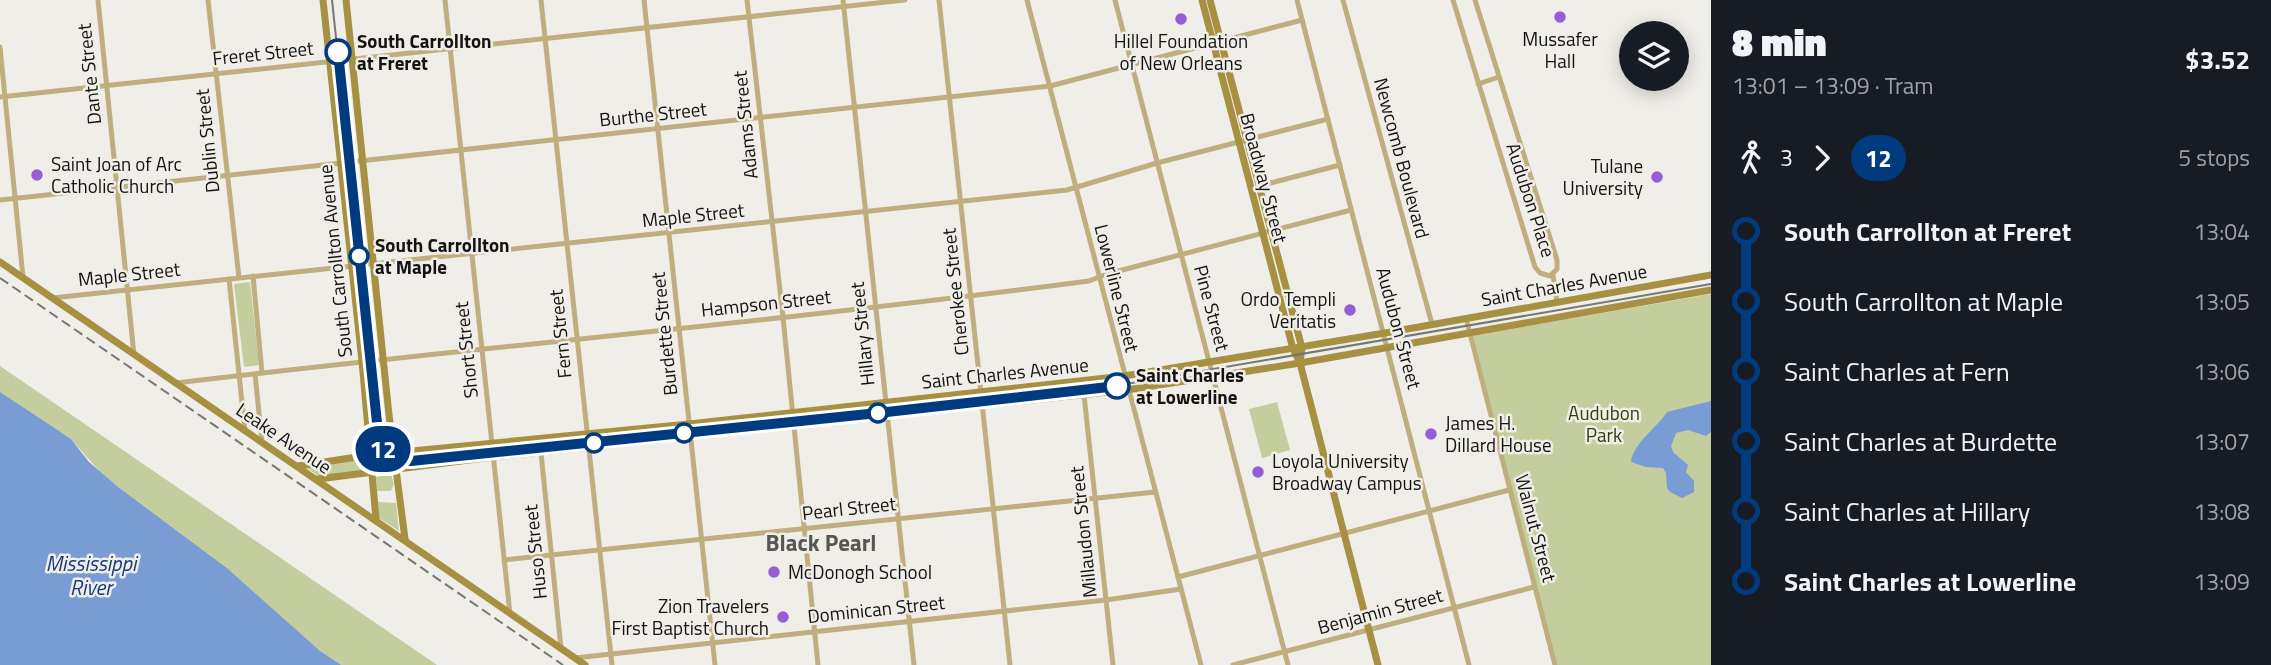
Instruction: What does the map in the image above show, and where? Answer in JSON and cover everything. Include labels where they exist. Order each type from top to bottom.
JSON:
[{"type":"main road","name":"South Carrollton Avenue","points":[[323,0],[362,361],[376,519]]},
{"type":"main road","name":"South Carrollton Avenue","points":[[346,0],[383,359],[405,540]]},
{"type":"main road","name":"Broadway Street","points":[[1202,0],[1247,139],[1271,231],[1300,363],[1378,665]]},
{"type":"main road","name":"Broadway Street","points":[[1210,0],[1238,142],[1262,234],[1297,348]]},
{"type":"main road","name":"Leake Avenue","points":[[0,262],[585,665]]},
{"type":"main road","name":"Saint Charles Avenue","points":[[298,466],[370,455],[587,435],[1124,376],[1711,275]]},
{"type":"main road","points":[[1684,280],[1687,295]]},
{"type":"main road","points":[[1653,285],[1655,300]]},
{"type":"main road","name":"Saint Charles Avenue","points":[[318,479],[1127,390],[1300,363],[1711,290]]},
{"type":"street","name":"Dante Street","points":[[97,0],[134,355]]},
{"type":"street","name":"Dublin Street","points":[[208,0],[235,278],[245,431]]},
{"type":"street","name":"Short Street","points":[[445,0],[510,614]]},
{"type":"street","name":"Fern Street","points":[[541,0],[612,665]]},
{"type":"street","name":"Burdette Street","points":[[644,0],[715,665]]},
{"type":"street","name":"Adams Street","points":[[747,0],[783,317],[818,665]]},
{"type":"street","name":"Freret Street","points":[[3,97],[749,16],[843,3],[905,0]]},
{"type":"street","name":"Cherokee Street","points":[[939,0],[1010,665]]},
{"type":"street","name":"Lowerline Street","points":[[1027,0],[1201,665]]},
{"type":"street","name":"Pine Street","points":[[1115,0],[1288,665]]},
{"type":"street","name":"Audubon Street","points":[[1297,0],[1469,665]]},
{"type":"street","name":"Newcomb Boulevard","points":[[1343,0],[1432,324]]},
{"type":"street","name":"Audubon Place","points":[[1453,0],[1535,267],[1540,273],[1550,275],[1557,269],[1557,260],[1475,0]]},
{"type":"street","name":"Hillary Street","points":[[843,3],[914,665]]},
{"type":"street","name":"Burthe Street","points":[[0,200],[1050,86],[1302,20]]},
{"type":"street","points":[[0,47],[23,278]]},
{"type":"street","points":[[1478,84],[1499,77]]},
{"type":"street","name":"Maple Street","points":[[52,298],[961,202],[1076,187],[1247,139],[1328,120]]},
{"type":"street","points":[[1259,186],[1340,165]]},
{"type":"street","name":"Hampson Street","points":[[175,383],[971,297],[1098,278],[1351,210]]},
{"type":"street","points":[[1550,275],[1557,302]]},
{"type":"street","points":[[253,276],[262,442]]},
{"type":"street","name":"Walnut Street","points":[[1466,318],[1555,665]]},
{"type":"street","name":"Millaudon Street","points":[[1084,395],[1113,665]]},
{"type":"street","points":[[244,421],[251,425],[260,420]]},
{"type":"street","name":"Huso Street","points":[[541,453],[561,648]]},
{"type":"street","points":[[1178,577],[1509,490]]},
{"type":"street","name":"Pearl Street","points":[[504,561],[1155,492]]},
{"type":"street","name":"Benjamin Street","points":[[1233,665],[1534,587]]},
{"type":"street","name":"Dominican Street","points":[[575,658],[610,652],[1106,600],[1181,589]]},
{"type":"green space","points":[[250,282],[259,365],[244,367],[234,284]]},
{"type":"green space","name":"Audubon Park","points":[[1711,294],[1711,665],[1557,665],[1472,336]]},
{"type":"green space","points":[[0,366],[437,665],[337,665],[115,489],[71,439],[0,395]]},
{"type":"green space","points":[[1277,402],[1290,450],[1262,458],[1249,409]]},
{"type":"green space","points":[[367,457],[369,471],[321,478],[307,468]]},
{"type":"green space","points":[[391,474],[394,484],[391,491],[377,491],[376,477]]},
{"type":"green space","points":[[378,502],[396,503],[399,531],[379,518]]},
{"type":"water","name":"Mississippi River","points":[[0,392],[71,439],[89,462],[118,487],[228,569],[320,651],[341,665],[0,665]]},
{"type":"water","points":[[1711,401],[1711,432],[1706,436],[1688,430],[1676,433],[1671,446],[1673,452],[1688,465],[1686,472],[1694,481],[1694,492],[1682,498],[1667,488],[1663,468],[1646,467],[1631,462],[1633,455],[1667,412]]},
{"type":"tram line","points":[[332,0],[378,432],[385,451],[401,461],[878,413],[1126,384],[1711,284]]},
{"type":"tram line","name":"12","points":[[338,52],[378,432],[383,450],[396,460],[411,461],[592,443],[1117,386]]},
{"type":"railway","points":[[0,278],[563,665]]},
{"type":"place","name":"Mussafer Hall","points":[[1560,17]]},
{"type":"place","name":"Hillel Foundation of New Orleans","points":[[1181,19]]},
{"type":"place","name":"South Carrollton at Freret","points":[[338,52]]},
{"type":"place","name":"Saint Joan of Arc Catholic Church","points":[[37,175]]},
{"type":"place","name":"Tulane University","points":[[1657,177]]},
{"type":"place","name":"South Carrollton at Maple","points":[[359,256]]},
{"type":"place","name":"Ordo Templi Veritatis","points":[[1350,310]]},
{"type":"place","name":"Saint Charles at Lowerline","points":[[1117,386]]},
{"type":"place","name":"James H. Dillard House","points":[[1431,434]]},
{"type":"place","name":"Loyola University Broadway Campus","points":[[1258,472]]},
{"type":"place","name":"McDonogh School","points":[[774,572]]},
{"type":"place","name":"Zion Travelers First Baptist Church","points":[[783,617]]},
{"type":"district","name":"Black Pearl","points":[[821,543]]}]
